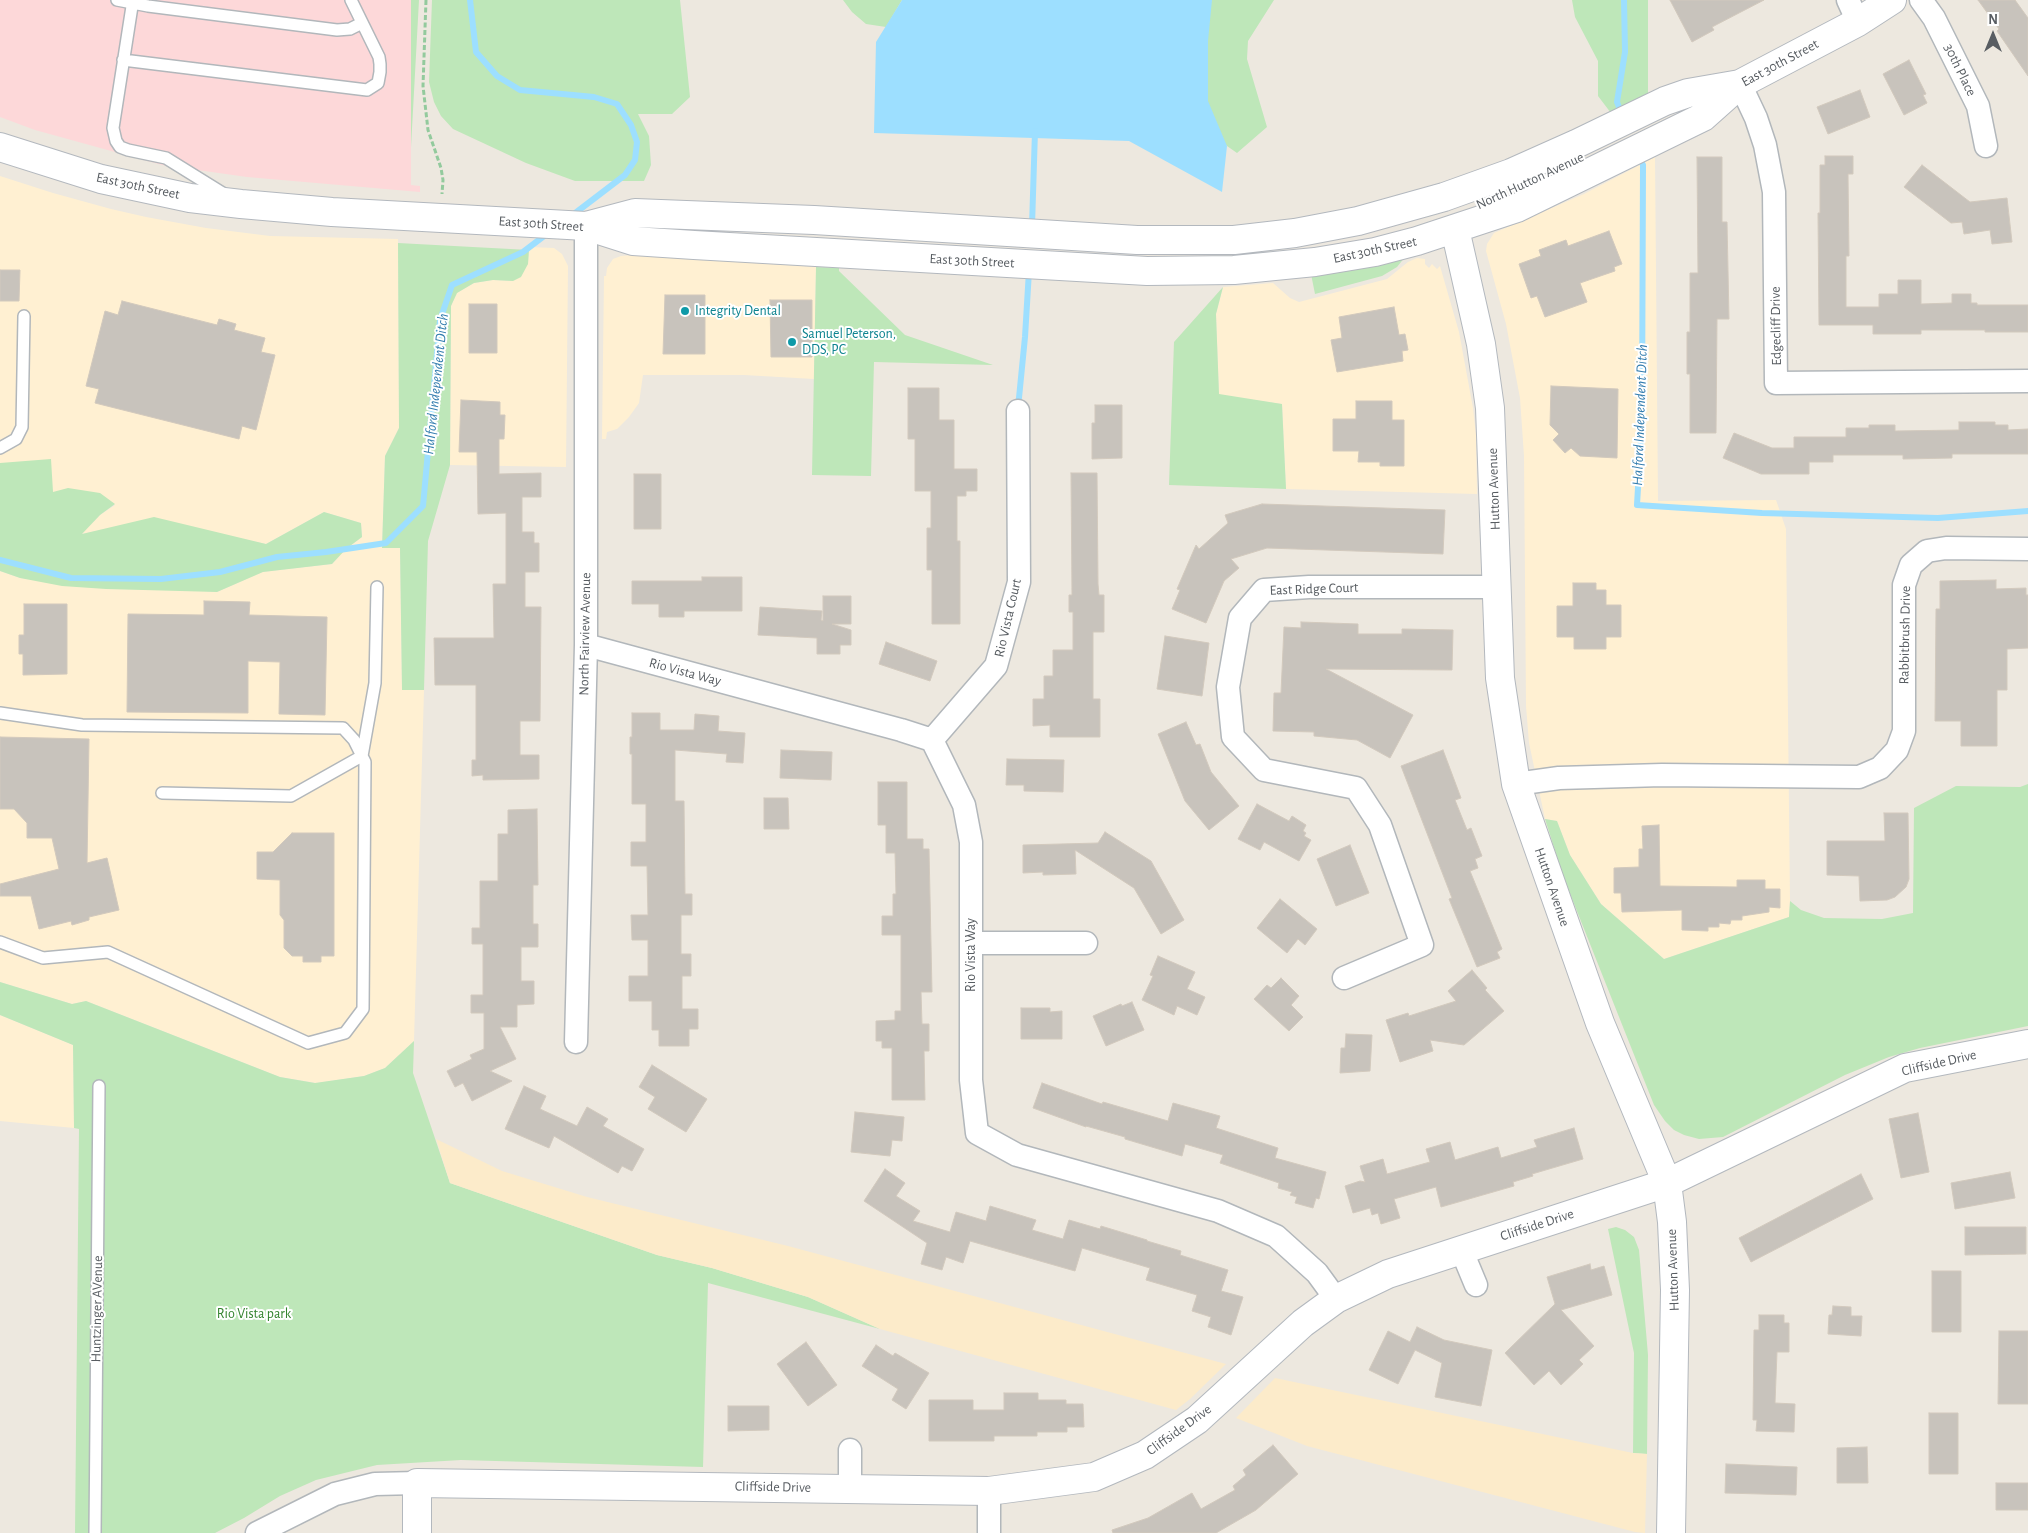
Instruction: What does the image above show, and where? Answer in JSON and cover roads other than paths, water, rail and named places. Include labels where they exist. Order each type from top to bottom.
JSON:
[{"type":"main road","name":"East 30th Street","points":[[0,147],[102,179],[182,196],[241,204],[323,211],[586,226],[633,241],[811,253],[1189,271],[1234,270],[1315,262],[1374,252],[1455,229],[1517,208],[1703,118],[1740,84],[1853,11],[1892,0]]},
{"type":"main road","points":[[586,226],[635,213],[814,220],[1010,233],[1188,241],[1234,240],[1358,221],[1409,208],[1511,173],[1688,92],[1740,84]]},
{"type":"main road","name":"North Hutton Avenue","points":[[1455,229],[1460,219],[1471,209],[1548,176],[1601,146],[1624,120]]},
{"type":"main road","points":[[1409,208],[1434,214],[1455,229]]},
{"type":"main road","name":"Hutton Avenue","points":[[1455,229],[1472,300],[1487,381],[1494,470],[1500,678],[1516,784],[1600,1022],[1667,1183],[1672,1222],[1675,1290],[1671,1533]]},
{"type":"main road","name":"Cliffside Drive","points":[[417,1483],[989,1491],[1094,1477],[1146,1455],[1197,1420],[1303,1323],[1336,1299],[1388,1274],[1667,1183],[1905,1068],[2028,1044]]},
{"type":"main road","points":[[417,1483],[417,1533]]},
{"type":"street","name":"30th Place","points":[[1921,0],[1934,18],[1978,106],[1986,146]]},
{"type":"street","name":"Edgecliff Drive","points":[[1740,84],[1766,145],[1774,192],[1776,383],[2028,381]]},
{"type":"street","name":"North Fairview Avenue","points":[[576,1042],[586,645],[586,226]]},
{"type":"street","name":"Rio Vista Court","points":[[932,740],[996,666],[1018,582],[1018,411]]},
{"type":"street","name":"Rabbitbrush Drive","points":[[1516,784],[1559,778],[1662,775],[1859,777],[1880,768],[1897,750],[1904,731],[1904,584],[1910,565],[1927,551],[1946,548],[2028,549]]},
{"type":"street","name":"East Ridge Court","points":[[1344,978],[1422,945],[1380,825],[1356,788],[1264,770],[1233,737],[1228,687],[1240,618],[1264,590],[1310,587],[1496,587]]},
{"type":"street","name":"Rio Vista Way","points":[[586,645],[932,740],[964,805],[971,842],[971,1080],[977,1134],[1017,1155],[1218,1211],[1276,1236],[1317,1274],[1336,1299]]},
{"type":"street","points":[[972,943],[1086,943]]},
{"type":"street","points":[[1461,1249],[1476,1285]]},
{"type":"street","points":[[850,1450],[850,1488]]},
{"type":"street","name":"Cliffside Drive","points":[[257,1533],[335,1494],[375,1484],[417,1483]]},
{"type":"street","points":[[989,1491],[989,1533]]},
{"type":"lane","points":[[116,0],[337,30],[350,29],[362,23]]},
{"type":"lane","points":[[123,60],[367,90],[378,83],[380,72],[379,57],[351,0]]},
{"type":"lane","points":[[132,2],[113,128],[116,141],[120,147],[166,158],[241,204]]},
{"type":"lane","points":[[0,448],[16,439],[22,428],[24,316]]},
{"type":"lane","points":[[362,756],[375,683],[377,587]]},
{"type":"lane","points":[[0,713],[82,725],[343,728],[354,740],[365,762],[363,1008],[345,1034],[308,1043],[108,952],[43,958],[0,942]]},
{"type":"lane","points":[[162,793],[290,796],[362,756]]},
{"type":"lane","name":"Huntzinger AVenue","points":[[94,1533],[99,1086]]},
{"type":"water","points":[[902,0],[1212,0],[1208,41],[1208,101],[1227,146],[1222,192],[1129,141],[874,133],[876,42]]},
{"type":"waterway","name":"Halford Independent Ditch","points":[[470,0],[476,52],[497,76],[520,90],[594,97],[617,104],[631,125],[637,142],[635,160],[625,175],[570,217]]},
{"type":"waterway","name":"Halford Independent Ditch","points":[[1622,115],[1617,102],[1625,52],[1624,0]]},
{"type":"waterway","points":[[1032,226],[1035,131]]},
{"type":"waterway","name":"Halford Independent Ditch","points":[[1639,156],[1643,165],[1642,419],[1637,505],[1762,513],[1938,518],[2028,511]]},
{"type":"waterway","name":"Halford Independent Ditch","points":[[0,560],[71,578],[161,579],[220,572],[277,557],[386,543],[423,506],[440,320],[452,285],[523,252],[548,233]]},
{"type":"waterway","points":[[1018,408],[1029,271]]},
{"type":"place","name":"Integrity Dental","points":[[685,311]]},
{"type":"place","name":"Samuel Peterson, DDS, PC","points":[[792,342]]},
{"type":"park label","name":"Rio Vista park","points":[[254,1314]]}]
